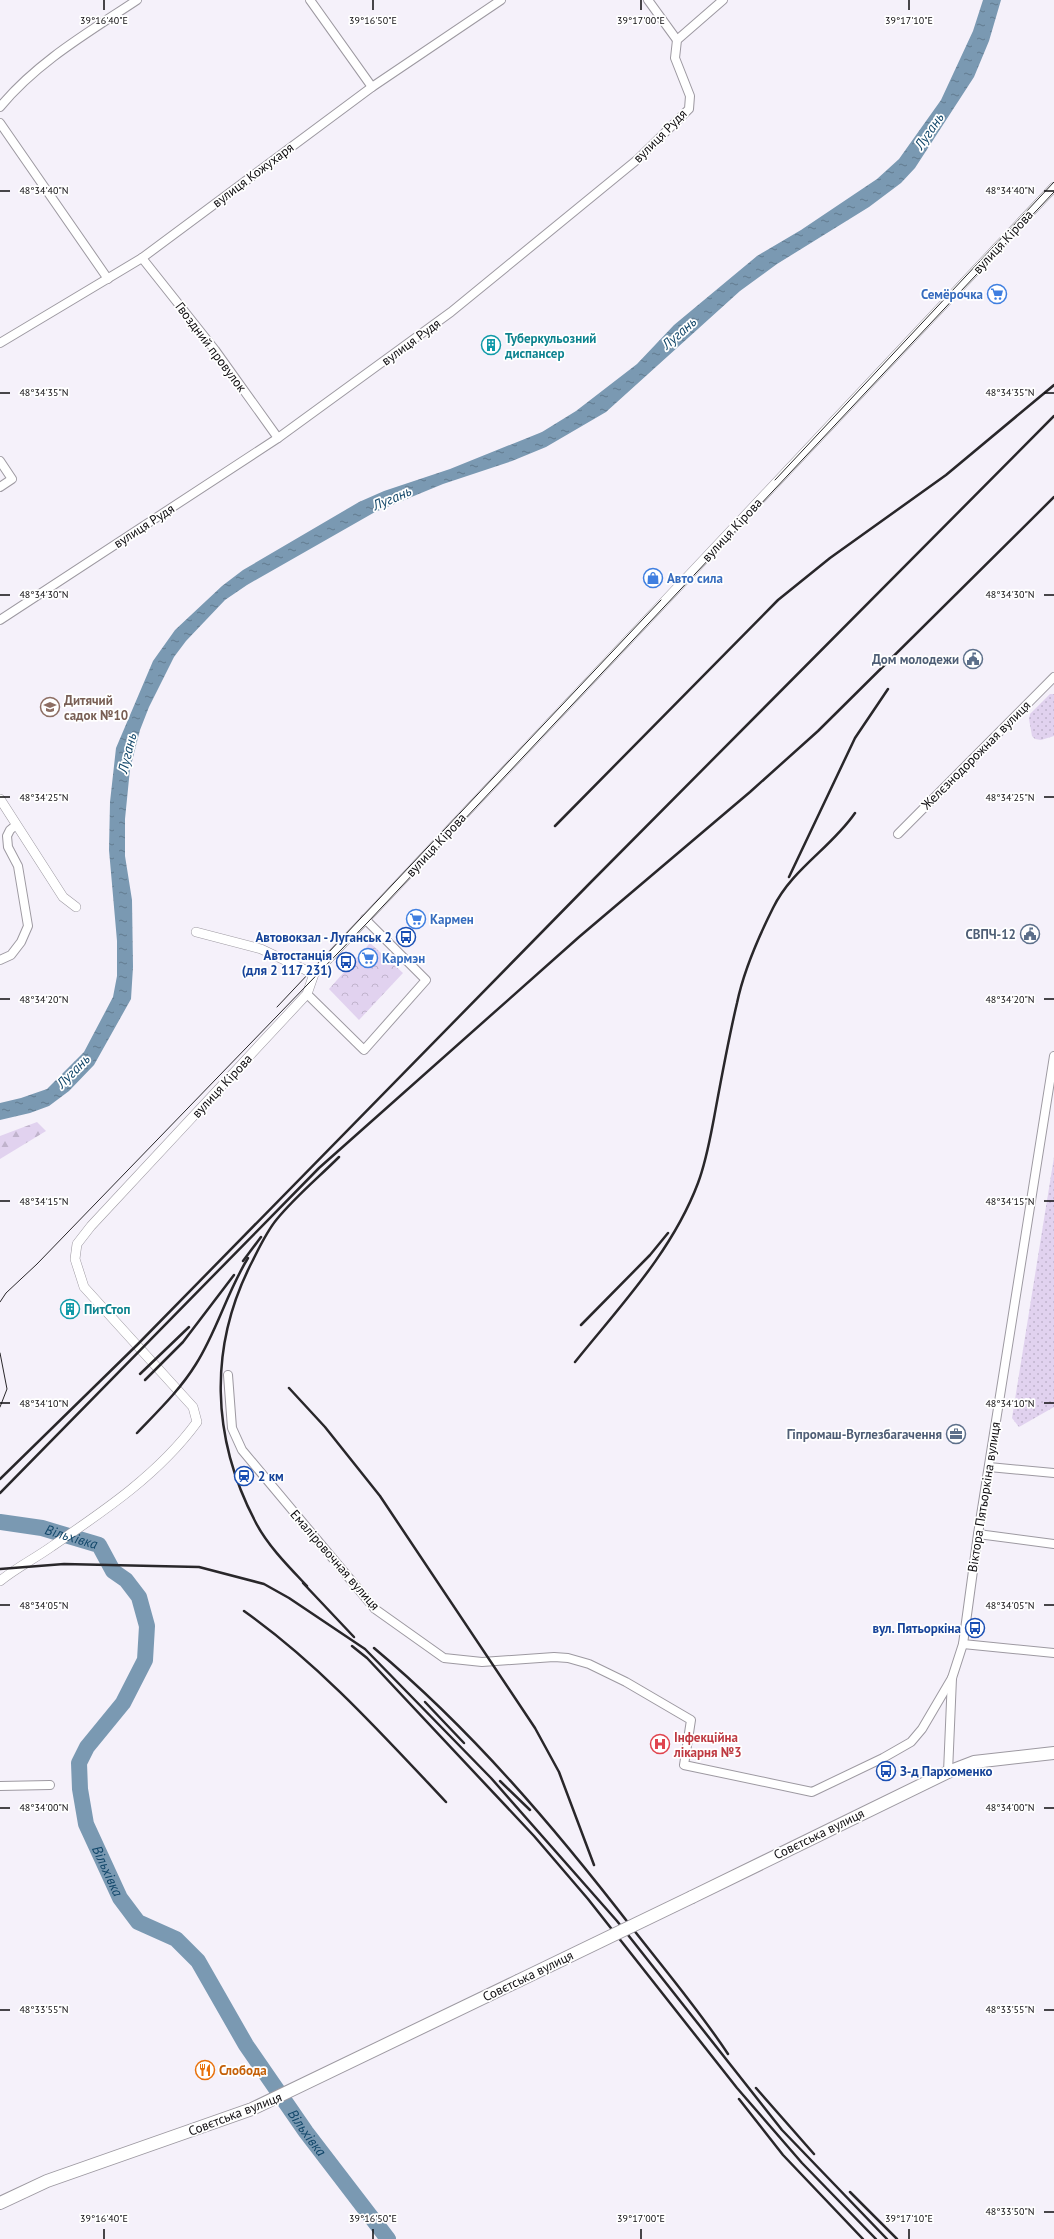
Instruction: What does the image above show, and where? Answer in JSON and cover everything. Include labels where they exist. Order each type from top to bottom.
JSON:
[{"type":"main road","name":"Совєтська вулиця","points":[[0,2203],[47,2181],[252,2109],[948,1772],[974,1762],[1054,1753]]},
{"type":"street","points":[[0,107],[16,89],[67,45],[137,0]]},
{"type":"street","points":[[310,0],[372,87]]},
{"type":"street","name":"вулиця Кожухаря","points":[[0,343],[142,258],[372,87],[501,0]]},
{"type":"street","points":[[648,0],[677,40],[723,0]]},
{"type":"street","name":"вулиця Рудя","points":[[0,620],[278,438],[451,312],[638,159],[689,109],[690,96],[675,58],[677,40]]},
{"type":"street","points":[[0,123],[108,279]]},
{"type":"street","name":"вулиця Кірова","points":[[0,1581],[17,1567],[50,1548],[146,1478],[184,1440],[197,1422],[193,1407],[160,1368],[84,1287],[75,1259],[77,1244],[91,1226],[307,994],[314,974],[1054,187]]},
{"type":"street","name":"Гвоздний провулок","points":[[142,258],[215,350],[278,438]]},
{"type":"street","points":[[0,461],[12,479],[0,487]]},
{"type":"street","name":"Желєзнодорожная вулиця","points":[[898,834],[1054,677]]},
{"type":"street","points":[[0,799],[63,897],[76,907]]},
{"type":"street","points":[[0,960],[11,955],[21,942],[28,926],[18,866],[8,847],[7,836],[10,830],[16,825]]},
{"type":"street","points":[[307,994],[364,1050],[426,980],[365,919]]},
{"type":"street","points":[[196,932],[261,949],[314,974]]},
{"type":"street","name":"Віктора Пятьоркіна вулиця","points":[[948,1772],[952,1678],[963,1644],[978,1534],[1054,1056]]},
{"type":"street","name":"Емаліровочная вулиця","points":[[228,1376],[232,1428],[242,1450],[375,1609],[444,1658],[482,1662],[554,1657],[568,1658],[589,1664],[626,1682],[691,1720],[684,1765],[812,1792],[882,1758],[911,1742],[922,1728],[952,1678]]},
{"type":"street","points":[[989,1467],[1054,1473]]},
{"type":"street","points":[[978,1534],[1054,1544]]},
{"type":"street","points":[[963,1644],[1054,1653]]},
{"type":"street","points":[[0,1786],[50,1785]]},
{"type":"green space","points":[[1050,694],[1054,694],[1054,736],[1041,740],[1035,739],[1032,736],[1029,719],[1030,714]]},
{"type":"green space","points":[[370,943],[403,973],[359,1020],[329,989]]},
{"type":"green space","points":[[37,1122],[46,1131],[0,1159],[0,1136]]},
{"type":"green space","points":[[1054,1157],[1054,1407],[1019,1427],[1012,1418]]},
{"type":"water","name":"Лугань","points":[[983,0],[1001,0],[989,41],[974,77],[915,168],[901,183],[869,207],[777,264],[740,291],[606,412],[546,447],[512,461],[443,484],[375,512],[247,585],[225,600],[186,641],[174,657],[149,707],[140,730],[130,769],[125,819],[125,856],[132,900],[133,967],[131,999],[94,1065],[69,1091],[49,1106],[30,1113],[0,1120],[0,1103],[21,1098],[47,1089],[84,1052],[113,997],[117,976],[117,941],[109,850],[110,802],[116,748],[153,661],[175,630],[222,586],[243,570],[359,502],[384,491],[450,469],[542,432],[576,411],[637,364],[674,325],[757,256],[801,230],[877,179],[899,159],[941,100],[973,31]]},
{"type":"waterway","name":"Вільхівка","points":[[0,1522],[42,1528],[99,1545],[113,1571],[126,1580],[139,1597],[147,1626],[145,1660],[123,1703],[87,1747],[79,1763],[80,1789],[86,1824],[120,1898],[138,1922],[176,1939],[198,1961],[246,2045],[306,2132],[388,2239]]},
{"type":"tram line","points":[[775,480],[1054,182]]},
{"type":"tram line","points":[[0,1302],[6,1293],[37,1264],[368,922],[1054,192]]},
{"type":"tram line","points":[[277,1007],[661,600]]},
{"type":"tram line","points":[[0,1353],[7,1389],[0,1407]]},
{"type":"railway","points":[[555,826],[778,600],[830,558],[946,475],[1054,385]]},
{"type":"railway","points":[[0,1479],[138,1344],[591,882],[1054,416]]},
{"type":"railway","points":[[0,1493],[319,1168],[579,937],[750,792],[818,731],[1054,497]]},
{"type":"railway","points":[[789,877],[855,738],[888,689]]},
{"type":"railway","points":[[575,1362],[627,1299],[660,1255],[687,1208],[698,1183],[706,1159],[740,990],[757,942],[773,908],[790,882],[835,837],[855,813]]},
{"type":"railway","points":[[307,1586],[266,1540],[241,1491],[230,1458],[223,1425],[221,1392],[222,1359],[228,1325],[238,1293],[267,1234],[273,1224],[292,1202],[339,1157]]},
{"type":"railway","points":[[581,1325],[650,1255],[668,1233]]},
{"type":"railway","points":[[243,1261],[261,1237]]},
{"type":"railway","points":[[137,1433],[190,1374],[210,1338],[234,1284],[248,1258]]},
{"type":"railway","points":[[145,1380],[183,1342],[234,1275]]},
{"type":"railway","points":[[140,1374],[189,1327]]},
{"type":"railway","points":[[289,1388],[325,1427],[380,1496],[535,1728],[559,1772],[594,1865]]},
{"type":"railway","points":[[0,1569],[64,1564],[199,1567],[264,1584],[289,1598],[365,1649],[491,1778],[617,1921],[782,2130],[887,2239]]},
{"type":"railway","points":[[303,1583],[354,1637]]},
{"type":"railway","points":[[244,1611],[299,1654],[350,1701],[446,1802]]},
{"type":"railway","points":[[352,1646],[367,1658],[534,1836],[588,1899],[737,2088],[802,2163],[876,2239]]},
{"type":"railway","points":[[374,1648],[445,1712],[543,1817],[682,1990],[728,2054]]},
{"type":"railway","points":[[425,1702],[464,1743]]},
{"type":"railway","points":[[500,1781],[530,1810]]},
{"type":"railway","points":[[756,2088],[814,2154]]},
{"type":"railway","points":[[739,2099],[783,2155],[863,2239]]},
{"type":"railway","points":[[850,2192],[897,2239]]},
{"type":"place","name":"Семёрочка","points":[[997,294]]},
{"type":"place","name":"Туберкульозний диспансер","points":[[491,345]]},
{"type":"place","name":"Авто сила","points":[[653,578]]},
{"type":"place","name":"Дом молодежи","points":[[973,659]]},
{"type":"place","name":"Дитячий садок №10","points":[[50,707]]},
{"type":"place","name":"Кармен","points":[[416,919]]},
{"type":"place","name":"СВПЧ-12","points":[[1030,934]]},
{"type":"place","name":"Автовокзал - Луганськ 2","points":[[406,937]]},
{"type":"place","name":"Кармэн","points":[[368,958]]},
{"type":"place","name":"Автостанція (для 2 117 231)","points":[[346,962]]},
{"type":"place","name":"ПитСтоп","points":[[70,1309]]},
{"type":"place","name":"Гіпромаш-Вуглезбагачення","points":[[956,1434]]},
{"type":"place","name":"2 км","points":[[244,1476]]},
{"type":"place","name":"вул. Пятьоркіна","points":[[975,1628]]},
{"type":"place","name":"Інфекційна лікарня №3","points":[[660,1744]]},
{"type":"place","name":"З-д Пархоменко","points":[[886,1771]]},
{"type":"place","name":"Слобода","points":[[205,2070]]}]
